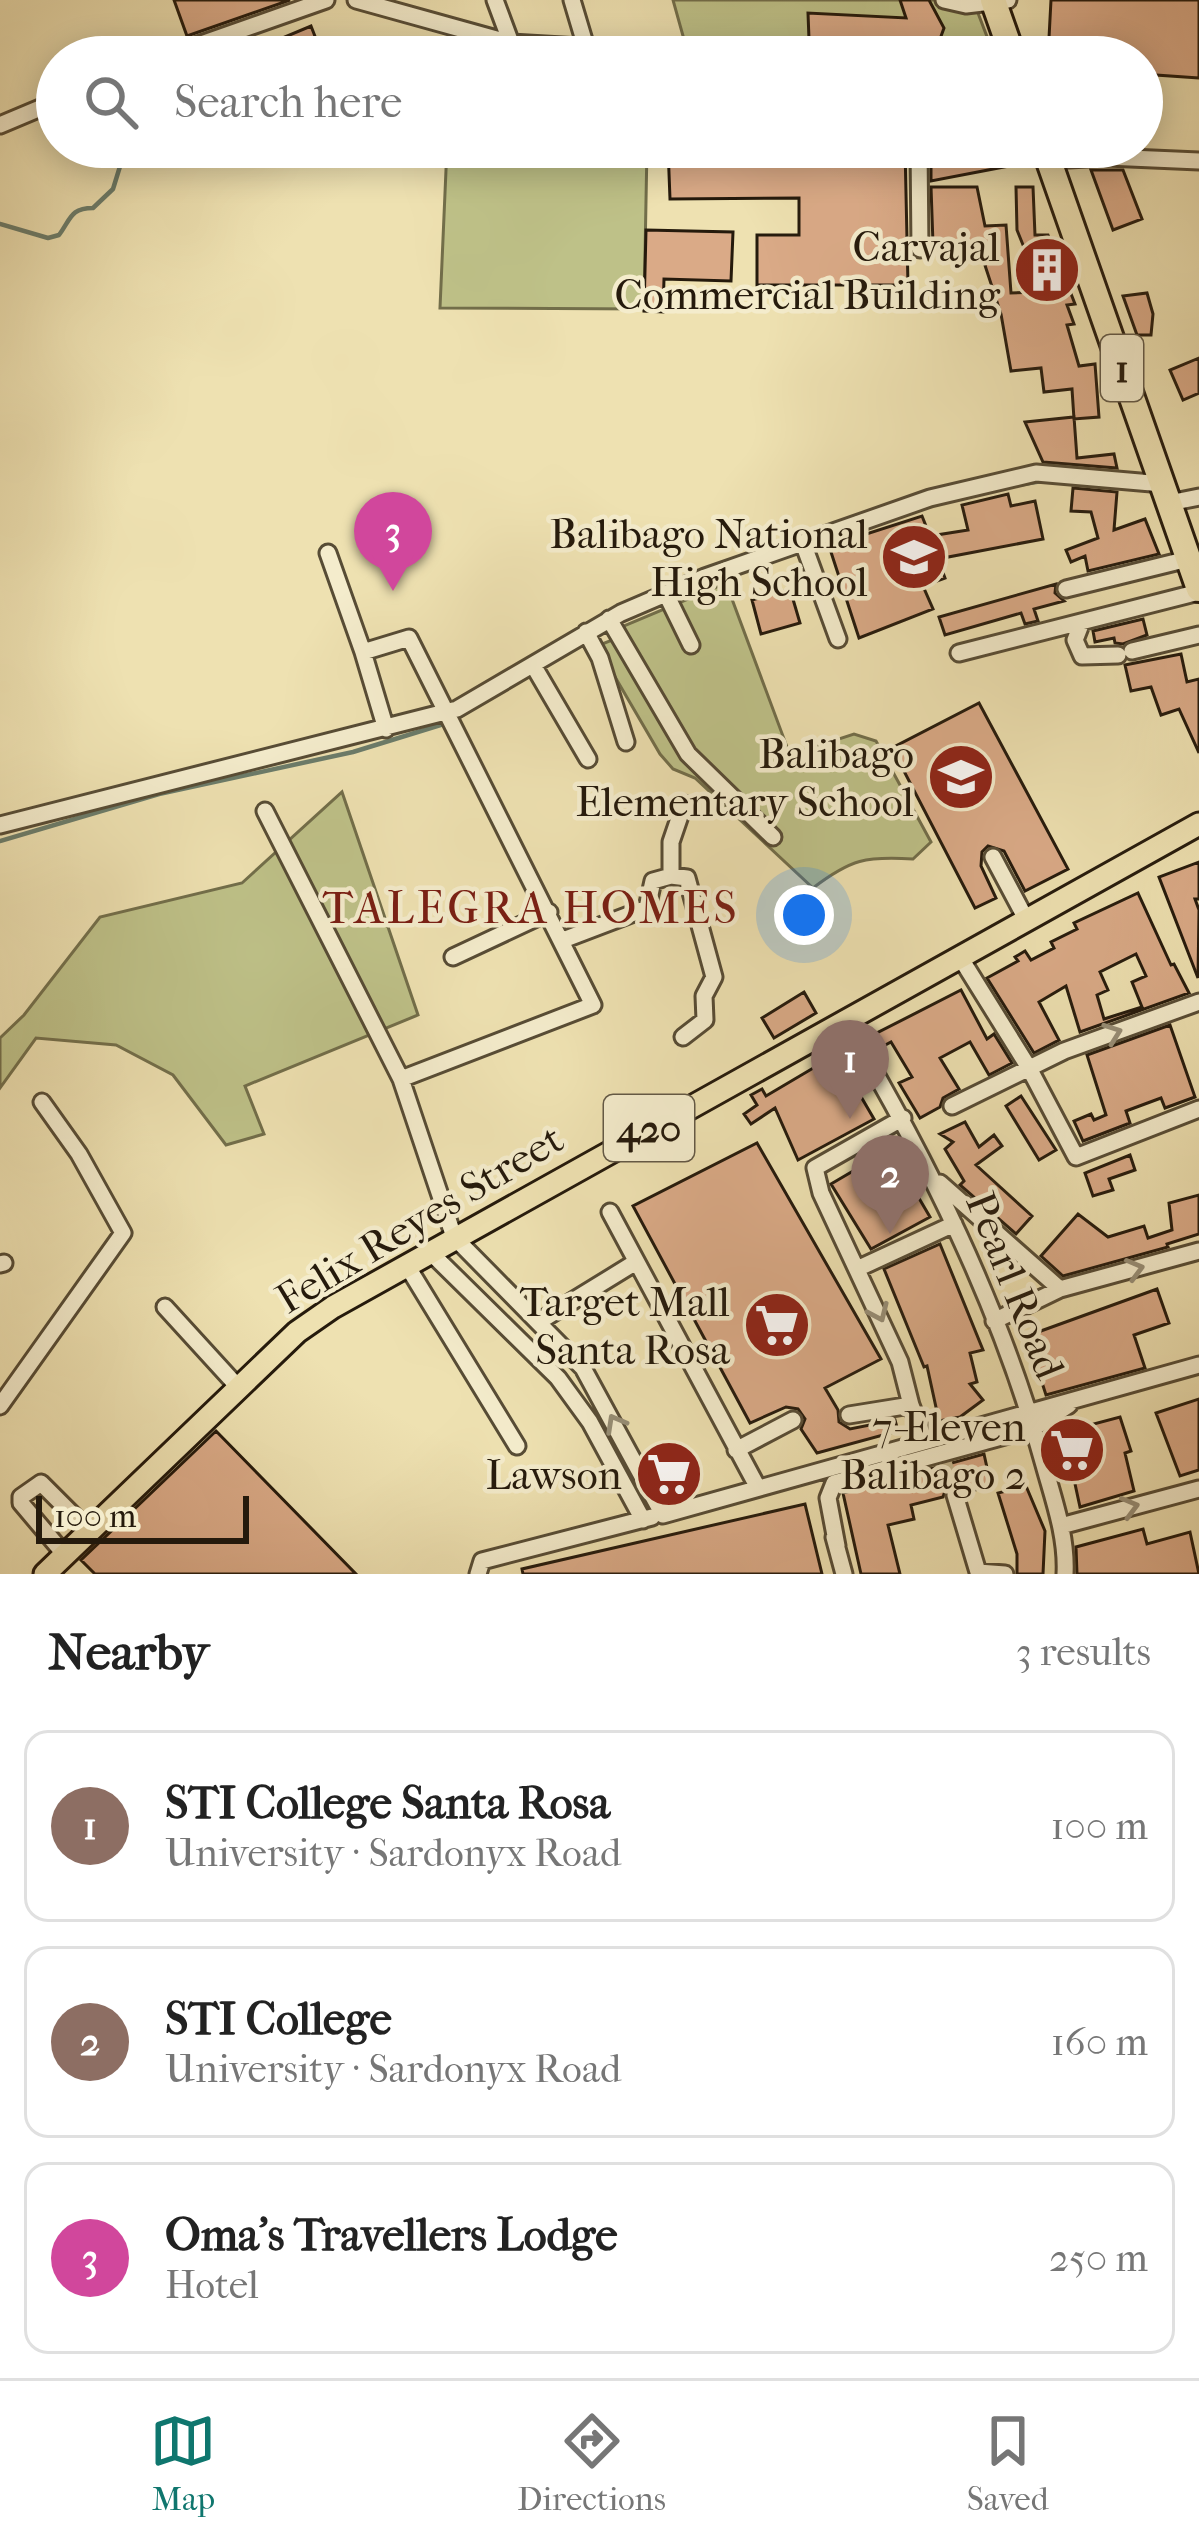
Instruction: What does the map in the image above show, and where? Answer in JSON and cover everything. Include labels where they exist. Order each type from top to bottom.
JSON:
[{"type":"highway","points":[[998,2],[1007,36]]},
{"type":"highway","name":"1","points":[[1052,168],[1199,591]]},
{"type":"main road","name":"Felix Reyes Street","points":[[45,1574],[297,1332],[429,1251],[1199,824]]},
{"type":"street","points":[[224,36],[326,0]]},
{"type":"street","points":[[356,0],[483,36]]},
{"type":"street","points":[[418,0],[427,22]]},
{"type":"street","points":[[495,0],[508,36]]},
{"type":"street","points":[[572,0],[583,36]]},
{"type":"street","points":[[944,0],[951,4],[998,2]]},
{"type":"street","points":[[0,125],[36,110]]},
{"type":"street","points":[[1163,158],[1199,160]]},
{"type":"street","points":[[919,168],[920,250]]},
{"type":"street","points":[[0,825],[386,729],[450,718],[586,632],[666,593],[930,498],[1036,473],[1199,497]]},
{"type":"street","points":[[803,543],[838,639]]},
{"type":"street","points":[[328,554],[386,729]]},
{"type":"street","points":[[1066,589],[1189,559]]},
{"type":"street","points":[[959,653],[1199,591]]},
{"type":"street","points":[[666,593],[691,645]]},
{"type":"street","points":[[609,620],[688,754],[773,837]]},
{"type":"street","points":[[1082,622],[1075,640],[1082,656],[1125,653],[1199,635]]},
{"type":"street","points":[[586,632],[600,658],[626,742]]},
{"type":"street","points":[[363,652],[410,638],[592,1006],[401,1079]]},
{"type":"street","points":[[533,664],[588,759]]},
{"type":"street","points":[[671,876],[671,842],[684,804]]},
{"type":"street","points":[[265,811],[401,1079],[454,1237],[546,1316],[584,1368],[664,1514]]},
{"type":"street","points":[[992,857],[1026,920]]},
{"type":"street","points":[[563,940],[647,908],[653,881],[687,878],[714,977],[704,996],[705,1020],[683,1036]]},
{"type":"street","points":[[453,957],[549,912]]},
{"type":"street","points":[[960,957],[1076,1157],[1199,1109]]},
{"type":"street","points":[[952,1106],[1028,1068],[1199,1002]]},
{"type":"street","name":"Pearl Road","points":[[844,1019],[934,1177],[994,1321],[1034,1428],[1061,1526],[1065,1574]]},
{"type":"street","points":[[0,1405],[123,1233],[79,1154],[42,1102]]},
{"type":"street","points":[[903,1118],[815,1168],[821,1193],[901,1362],[910,1405],[925,1441]]},
{"type":"street","points":[[934,1177],[1060,1289]]},
{"type":"street","points":[[610,1212],[757,1486]]},
{"type":"street","points":[[859,1268],[953,1224]]},
{"type":"street","points":[[429,1251],[558,1378],[590,1422],[643,1520]]},
{"type":"street","points":[[994,1321],[1060,1289],[1199,1251]]},
{"type":"street","points":[[546,1316],[636,1262]]},
{"type":"street","points":[[406,1264],[517,1446]]},
{"type":"street","points":[[165,1306],[238,1387]]},
{"type":"street","points":[[480,1567],[1199,1365]]},
{"type":"street","points":[[844,1574],[828,1498],[834,1483],[943,1458],[1034,1428],[1078,1400]]},
{"type":"street","points":[[849,1415],[910,1405]]},
{"type":"street","points":[[736,1450],[793,1420]]},
{"type":"street","points":[[785,1479],[811,1484],[819,1494],[837,1546]]},
{"type":"street","points":[[65,1555],[21,1497],[41,1484],[89,1531]]},
{"type":"street","points":[[1061,1526],[1199,1489]]},
{"type":"street","points":[[955,1495],[978,1572],[1005,1574]]},
{"type":"green space","points":[[673,0],[973,0],[987,36],[683,36]]},
{"type":"green space","points":[[446,168],[647,168],[644,309],[440,308]]},
{"type":"green space","points":[[726,583],[790,755],[854,734],[876,741],[931,842],[913,859],[860,861],[813,888],[695,778],[673,769],[660,754],[597,646],[615,639],[617,630],[626,625]]},
{"type":"green space","points":[[342,792],[418,1015],[245,1086],[264,1134],[226,1145],[173,1075],[116,1045],[36,1038],[0,1088],[0,1038],[24,1015],[100,917],[242,883]]},
{"type":"building","points":[[174,0],[290,0],[187,36]]},
{"type":"building","points":[[900,0],[929,0],[944,28],[941,36],[809,36],[808,13],[906,18]]},
{"type":"building","points":[[1051,0],[1199,0],[1199,78],[1163,75],[1163,36],[1049,36]]},
{"type":"building","points":[[311,26],[315,36],[287,36]]},
{"type":"building","points":[[669,168],[905,168],[908,285],[757,285],[757,235],[799,235],[799,198],[670,199]]},
{"type":"building","points":[[931,168],[998,168],[931,181]]},
{"type":"building","name":"Carvajal Commercial Building","points":[[1091,170],[1123,170],[1142,219],[1113,230]]},
{"type":"building","points":[[931,187],[977,187],[985,226],[1006,225],[1011,293],[1042,292],[1017,230],[1016,187],[1033,187],[1035,235],[1048,235],[1075,304],[1067,305],[1074,324],[1067,325],[1079,366],[1095,364],[1099,417],[1074,419],[1072,389],[1044,392],[1041,368],[1011,371],[1001,314],[977,241],[933,244]]},
{"type":"building","points":[[646,230],[733,232],[731,281],[664,279],[663,312],[644,311]]},
{"type":"building","points":[[1147,293],[1153,314],[1151,335],[1137,335],[1123,296]]},
{"type":"building","points":[[1199,358],[1199,393],[1183,400],[1170,370]]},
{"type":"building","points":[[1074,417],[1077,458],[1114,454],[1117,468],[1043,462],[1025,422]]},
{"type":"building","points":[[1073,488],[1117,492],[1114,530],[1145,519],[1159,554],[1088,571],[1085,556],[1071,562],[1066,550],[1098,538],[1091,512],[1071,511]]},
{"type":"building","name":"Balibago National High School","points":[[1008,494],[1011,506],[1035,501],[1043,539],[938,559],[945,578],[923,586],[933,609],[859,638],[829,546],[922,516],[930,536],[968,530],[962,505]]},
{"type":"building","points":[[1056,584],[1055,593],[1064,601],[1034,609],[1038,621],[1025,624],[1021,613],[945,635],[939,617]]},
{"type":"building","points":[[790,589],[800,623],[761,634],[752,600]]},
{"type":"building","points":[[1143,619],[1147,635],[1123,644],[1115,643],[1114,638],[1095,642],[1093,631]]},
{"type":"building","points":[[1181,654],[1187,682],[1199,679],[1199,753],[1179,709],[1161,715],[1151,687],[1131,691],[1125,665]]},
{"type":"building","name":"Balibago Elementary School","points":[[979,703],[1068,869],[1025,891],[1004,851],[988,846],[982,852],[981,866],[996,898],[975,908],[892,748]]},
{"type":"building","points":[[1199,862],[1199,899],[1195,899],[1198,978],[1159,877]]},
{"type":"building","points":[[1138,893],[1189,993],[1080,1032],[1066,986],[1039,1002],[1059,1040],[1034,1053],[987,978],[1018,961],[1015,957],[1025,951],[1031,960],[1054,948],[1051,942],[1077,929],[1074,923]],"holes":[[[1136,954],[1146,976],[1132,982],[1142,1007],[1104,1019],[1097,995],[1108,990],[1100,972]]]},
{"type":"building","points":[[961,990],[987,1039],[994,1034],[1012,1063],[989,1075],[970,1042],[940,1058],[959,1089],[920,1118],[899,1083],[912,1077],[891,1042],[876,1050],[869,1037]]},
{"type":"building","points":[[804,992],[816,1013],[774,1038],[762,1018]]},
{"type":"building","points":[[1170,1025],[1195,1097],[1165,1108],[1161,1098],[1126,1111],[1130,1123],[1083,1141],[1074,1121],[1091,1114],[1094,1120],[1106,1115],[1087,1055]]},
{"type":"building","points":[[842,1051],[851,1068],[846,1071],[874,1119],[798,1160],[775,1108],[751,1124],[744,1114],[757,1105],[751,1095],[762,1089],[766,1096]]},
{"type":"building","points":[[1021,1096],[1056,1150],[1039,1160],[1006,1106]]},
{"type":"building","points":[[965,1122],[979,1147],[994,1135],[1002,1146],[976,1165],[1032,1216],[1016,1234],[960,1185],[964,1181],[945,1149],[953,1142],[940,1134]]},
{"type":"building","name":"Target Mall Santa Rosa","points":[[757,1143],[881,1359],[825,1388],[838,1410],[839,1422],[850,1429],[895,1420],[898,1431],[817,1453],[801,1429],[805,1419],[798,1409],[786,1407],[750,1423],[633,1206]]},
{"type":"building","points":[[882,1154],[904,1193],[913,1188],[930,1217],[871,1249],[831,1184]]},
{"type":"building","points":[[1130,1155],[1135,1170],[1109,1179],[1113,1190],[1093,1196],[1085,1173]]},
{"type":"building","points":[[1199,1195],[1199,1234],[1168,1247],[1063,1276],[1041,1256],[1078,1214],[1108,1237],[1144,1226],[1148,1238],[1172,1230],[1169,1203]]},
{"type":"building","points":[[940,1244],[983,1350],[970,1353],[977,1382],[970,1384],[983,1400],[960,1417],[939,1421],[927,1366],[884,1269]]},
{"type":"building","points":[[1157,1289],[1169,1323],[1134,1335],[1145,1368],[1046,1395],[1027,1336]]},
{"type":"building","points":[[1199,1399],[1199,1470],[1180,1476],[1156,1413]]},
{"type":"building","points":[[1120,1417],[1131,1451],[1125,1453],[1134,1491],[1080,1507],[1072,1470],[1065,1472],[1052,1435]]},
{"type":"building","points":[[216,1431],[356,1574],[95,1574],[81,1560]]},
{"type":"building","points":[[984,1454],[991,1486],[967,1492],[953,1483],[943,1497],[911,1505],[914,1519],[888,1525],[900,1574],[861,1574],[843,1493]]},
{"type":"building","points":[[1026,1486],[1045,1531],[1043,1574],[1017,1574],[1017,1554],[998,1493]]},
{"type":"building","points":[[805,1504],[822,1574],[523,1574],[522,1569]]},
{"type":"building","points":[[1143,1529],[1147,1544],[1190,1532],[1199,1574],[1077,1574],[1076,1547]]},
{"type":"waterway","points":[[0,224],[48,238],[59,235],[75,212],[93,208],[113,189],[120,168]]},
{"type":"waterway","points":[[1012,486],[1042,481]]},
{"type":"waterway","points":[[457,718],[478,705]]},
{"type":"waterway","points":[[0,841],[159,794],[353,752],[447,723]]},
{"type":"tunnel","points":[[944,1462],[955,1495]]},
{"type":"place","name":"Carvajal Commercial Building","points":[[1047,270]]},
{"type":"place","name":"Balibago National High School","points":[[914,557]]},
{"type":"place","name":"Oma's Travellers Lodge","points":[[393,591]]},
{"type":"place","name":"Balibago Elementary School","points":[[961,777]]},
{"type":"place","name":"STI College Santa Rosa","points":[[850,1119]]},
{"type":"place","name":"STI College","points":[[890,1234]]},
{"type":"place","name":"Target Mall Santa Rosa","points":[[777,1325]]},
{"type":"place","name":"7-Eleven Balibago 2","points":[[1072,1450]]},
{"type":"place","name":"Lawson","points":[[669,1474]]},
{"type":"district","name":"TALEGRA HOMES","points":[[531,907]]}]
